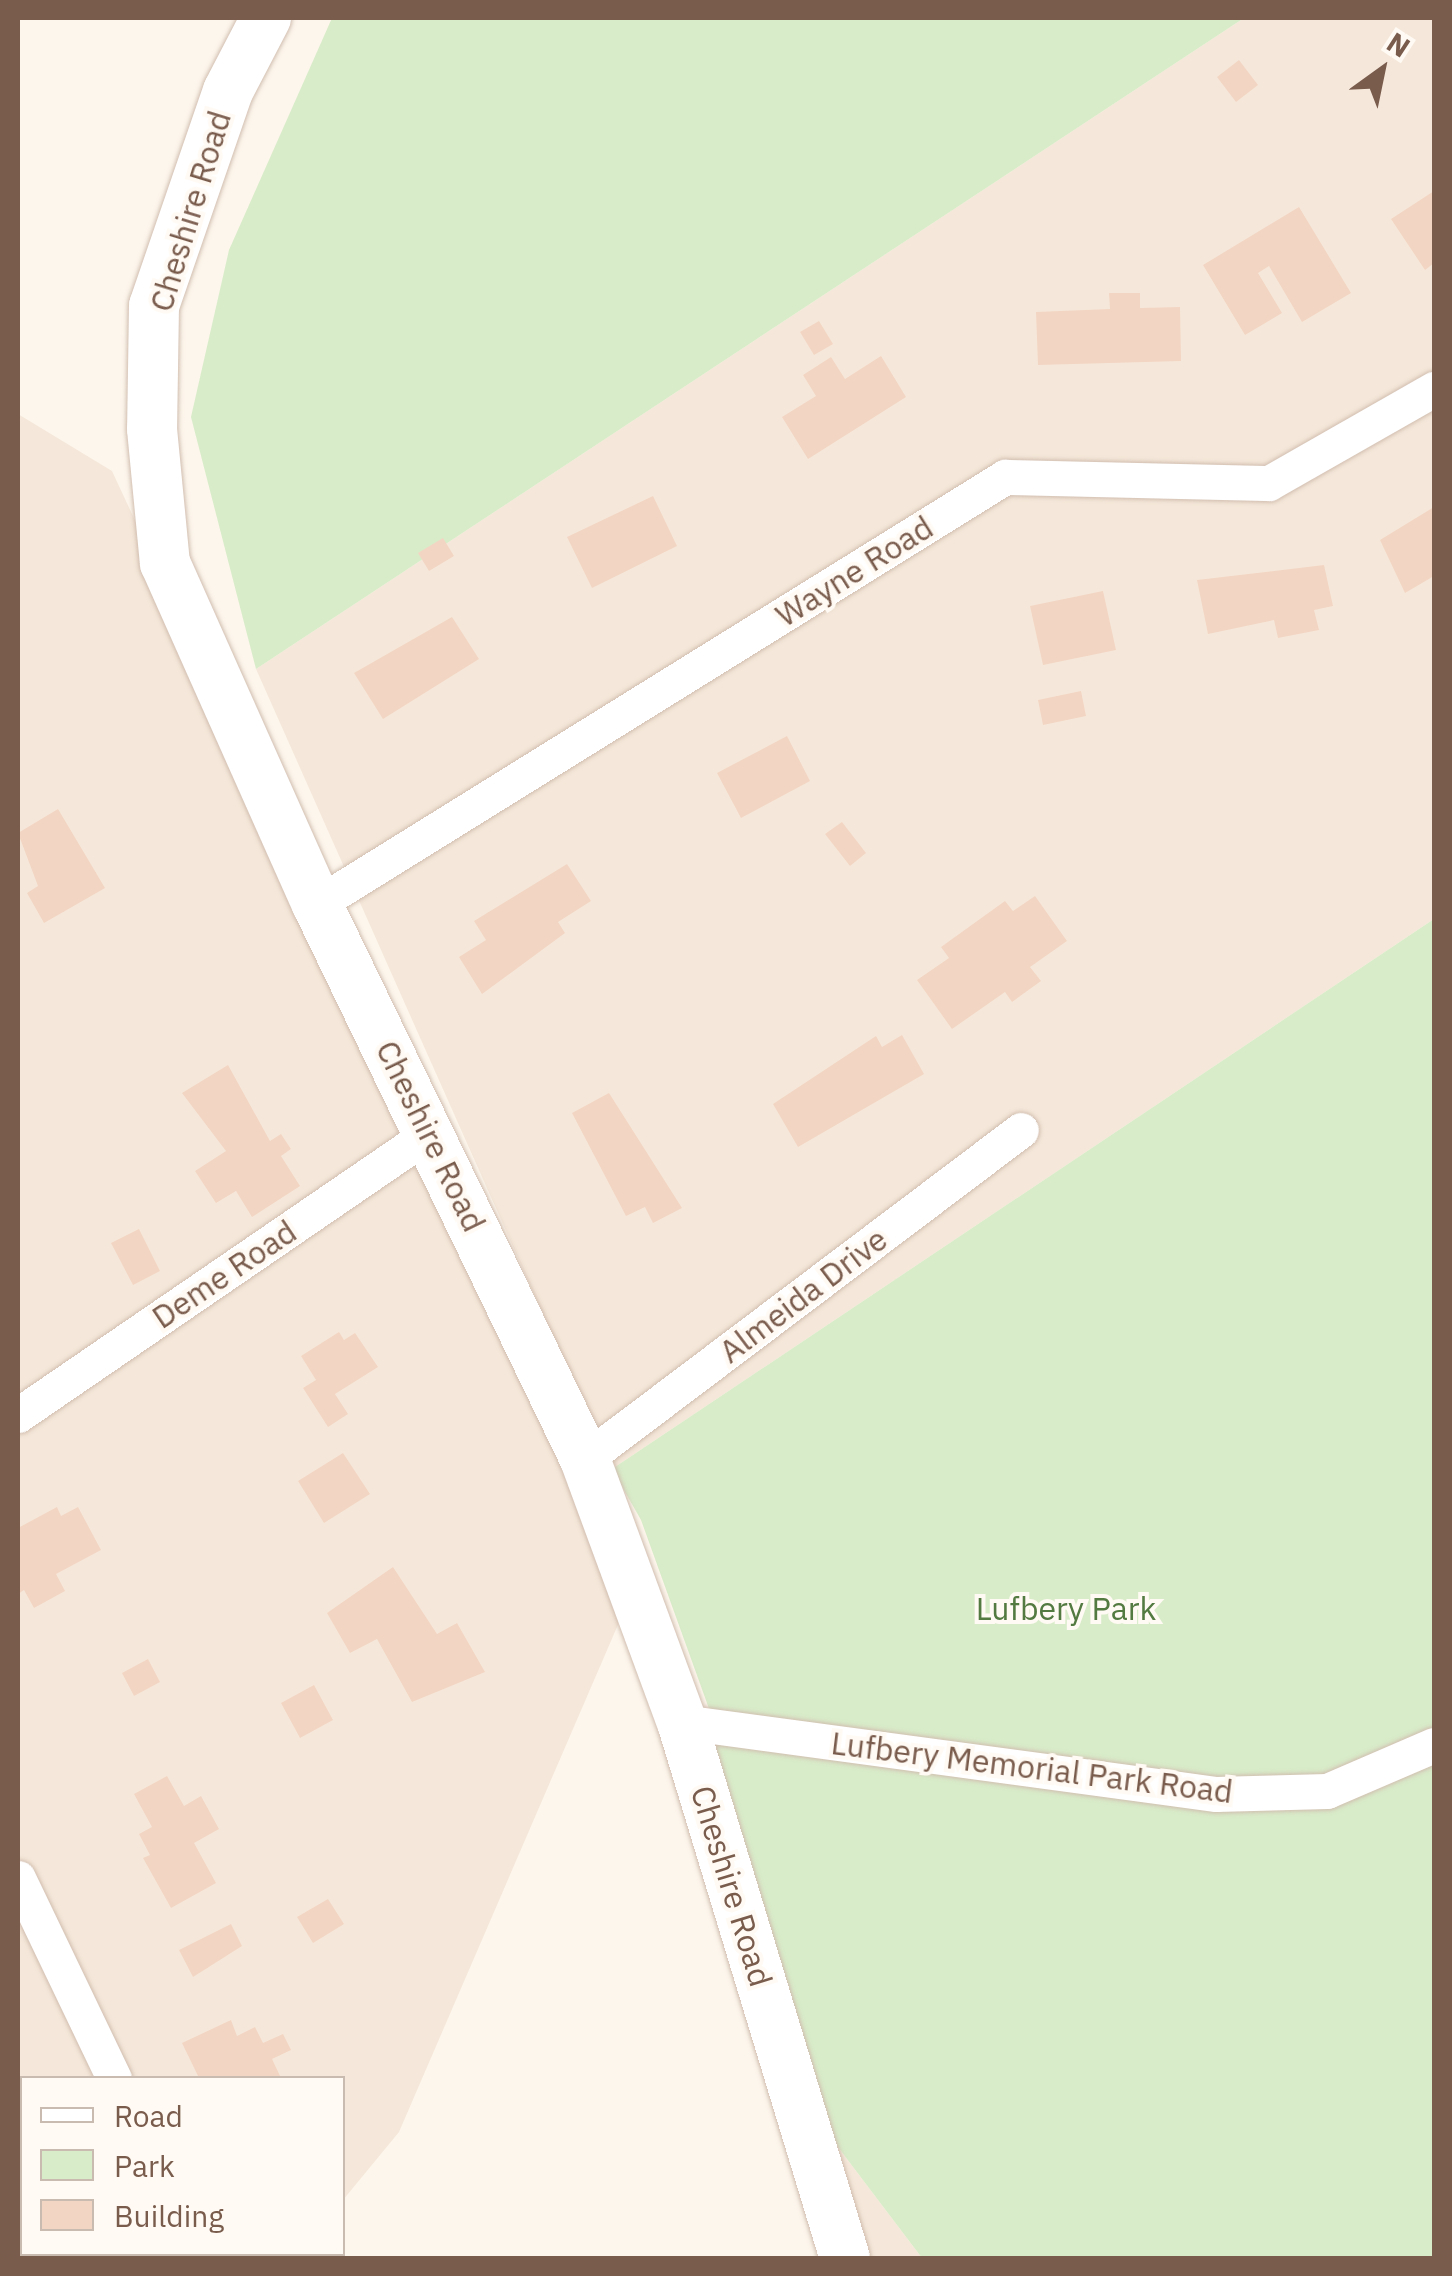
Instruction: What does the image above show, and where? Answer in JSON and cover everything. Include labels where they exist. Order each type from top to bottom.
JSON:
[{"type":"street","name":"Cheshire Road","points":[[266,18],[228,91],[154,306],[152,429],[165,562],[317,904],[585,1459],[682,1722],[845,2258]]},
{"type":"street","name":"Wayne Road","points":[[317,904],[1004,477],[1269,484],[1434,389]]},
{"type":"street","name":"Almeida Drive","points":[[585,1459],[1021,1130]]},
{"type":"street","name":"Deme Road","points":[[18,1415],[430,1133]]},
{"type":"street","name":"Lufbery Memorial Park Road","points":[[682,1722],[1216,1794],[1327,1791],[1434,1744]]},
{"type":"street","points":[[18,1878],[113,2076]]},
{"type":"shaded area","points":[[1244,18],[1434,18],[1434,919],[612,1469],[256,669]]},
{"type":"shaded area","points":[[18,414],[112,471],[633,1590],[399,2132],[345,2198],[345,2076],[20,2076],[20,2256],[295,2258],[18,2258]]},
{"type":"shaded area","points":[[822,2126],[922,2258],[859,2258]]},
{"type":"green space","points":[[332,18],[1244,18],[256,669],[191,417],[229,250]]},
{"type":"green space","name":"Lufbery Park","points":[[1434,919],[1434,2258],[922,2258],[822,2126],[720,1775],[712,1717],[641,1520],[612,1469]]},
{"type":"building","points":[[1239,60],[1258,85],[1236,102],[1217,77]]},
{"type":"building","points":[[1434,191],[1434,263],[1425,270],[1391,219]]},
{"type":"building","points":[[1299,207],[1351,293],[1302,322],[1269,266],[1258,273],[1282,313],[1245,335],[1203,265]]},
{"type":"building","points":[[1109,293],[1140,293],[1140,308],[1180,307],[1181,361],[1038,365],[1036,312],[1110,309]]},
{"type":"building","points":[[819,321],[833,344],[814,355],[800,332]]},
{"type":"building","points":[[881,356],[906,397],[808,459],[782,417],[816,396],[803,375],[831,357],[845,379]]},
{"type":"building","points":[[653,496],[677,546],[592,588],[567,537]]},
{"type":"building","points":[[1434,507],[1434,576],[1405,593],[1380,540]]},
{"type":"building","points":[[443,538],[454,556],[429,571],[418,553]]},
{"type":"building","points":[[1324,565],[1333,606],[1314,610],[1319,630],[1278,638],[1274,620],[1208,634],[1197,580]]},
{"type":"building","points":[[1103,591],[1116,650],[1043,665],[1030,606]]},
{"type":"building","points":[[452,617],[479,659],[383,719],[354,673]]},
{"type":"building","points":[[1081,691],[1086,716],[1043,725],[1038,700]]},
{"type":"building","points":[[787,736],[810,781],[741,818],[717,773]]},
{"type":"building","points":[[58,809],[105,888],[44,923],[27,893],[38,886],[18,833]]},
{"type":"building","points":[[842,822],[866,853],[850,866],[825,834]]},
{"type":"building","points":[[567,864],[591,901],[558,922],[565,933],[482,994],[459,957],[486,940],[474,921]]},
{"type":"building","points":[[1035,896],[1067,941],[1030,967],[1041,981],[1012,1002],[1005,992],[952,1029],[917,980],[949,958],[941,947],[1005,901],[1013,911]]},
{"type":"building","points":[[902,1035],[924,1074],[798,1147],[773,1104],[876,1036],[882,1047]]},
{"type":"building","points":[[228,1065],[270,1141],[281,1134],[291,1149],[281,1156],[300,1186],[252,1217],[236,1191],[216,1203],[195,1171],[226,1151],[182,1093]]},
{"type":"building","points":[[609,1093],[682,1208],[653,1223],[645,1207],[626,1216],[572,1113]]},
{"type":"building","points":[[139,1229],[160,1271],[133,1285],[111,1243]]},
{"type":"building","points":[[339,1332],[344,1340],[355,1333],[378,1367],[335,1394],[348,1414],[328,1427],[303,1388],[316,1380],[301,1356]]},
{"type":"building","points":[[343,1453],[370,1494],[324,1523],[298,1481]]},
{"type":"building","points":[[57,1507],[61,1516],[78,1507],[101,1550],[56,1574],[65,1591],[34,1608],[24,1590],[18,1594],[18,1528]]},
{"type":"building","points":[[393,1567],[437,1634],[457,1623],[485,1672],[412,1702],[377,1639],[350,1653],[327,1613]]},
{"type":"building","points":[[148,1659],[160,1682],[134,1696],[122,1673]]},
{"type":"building","points":[[314,1685],[333,1720],[300,1738],[281,1703]]},
{"type":"building","points":[[167,1776],[184,1806],[201,1796],[219,1829],[194,1843],[216,1883],[171,1908],[143,1858],[150,1855],[139,1834],[152,1827],[134,1794]]},
{"type":"building","points":[[328,1899],[344,1924],[313,1943],[297,1917]]},
{"type":"building","points":[[231,1924],[242,1946],[193,1977],[179,1950]]},
{"type":"building","points":[[231,2020],[237,2036],[255,2027],[263,2043],[283,2034],[291,2050],[272,2059],[280,2076],[198,2076],[182,2043]]}]
